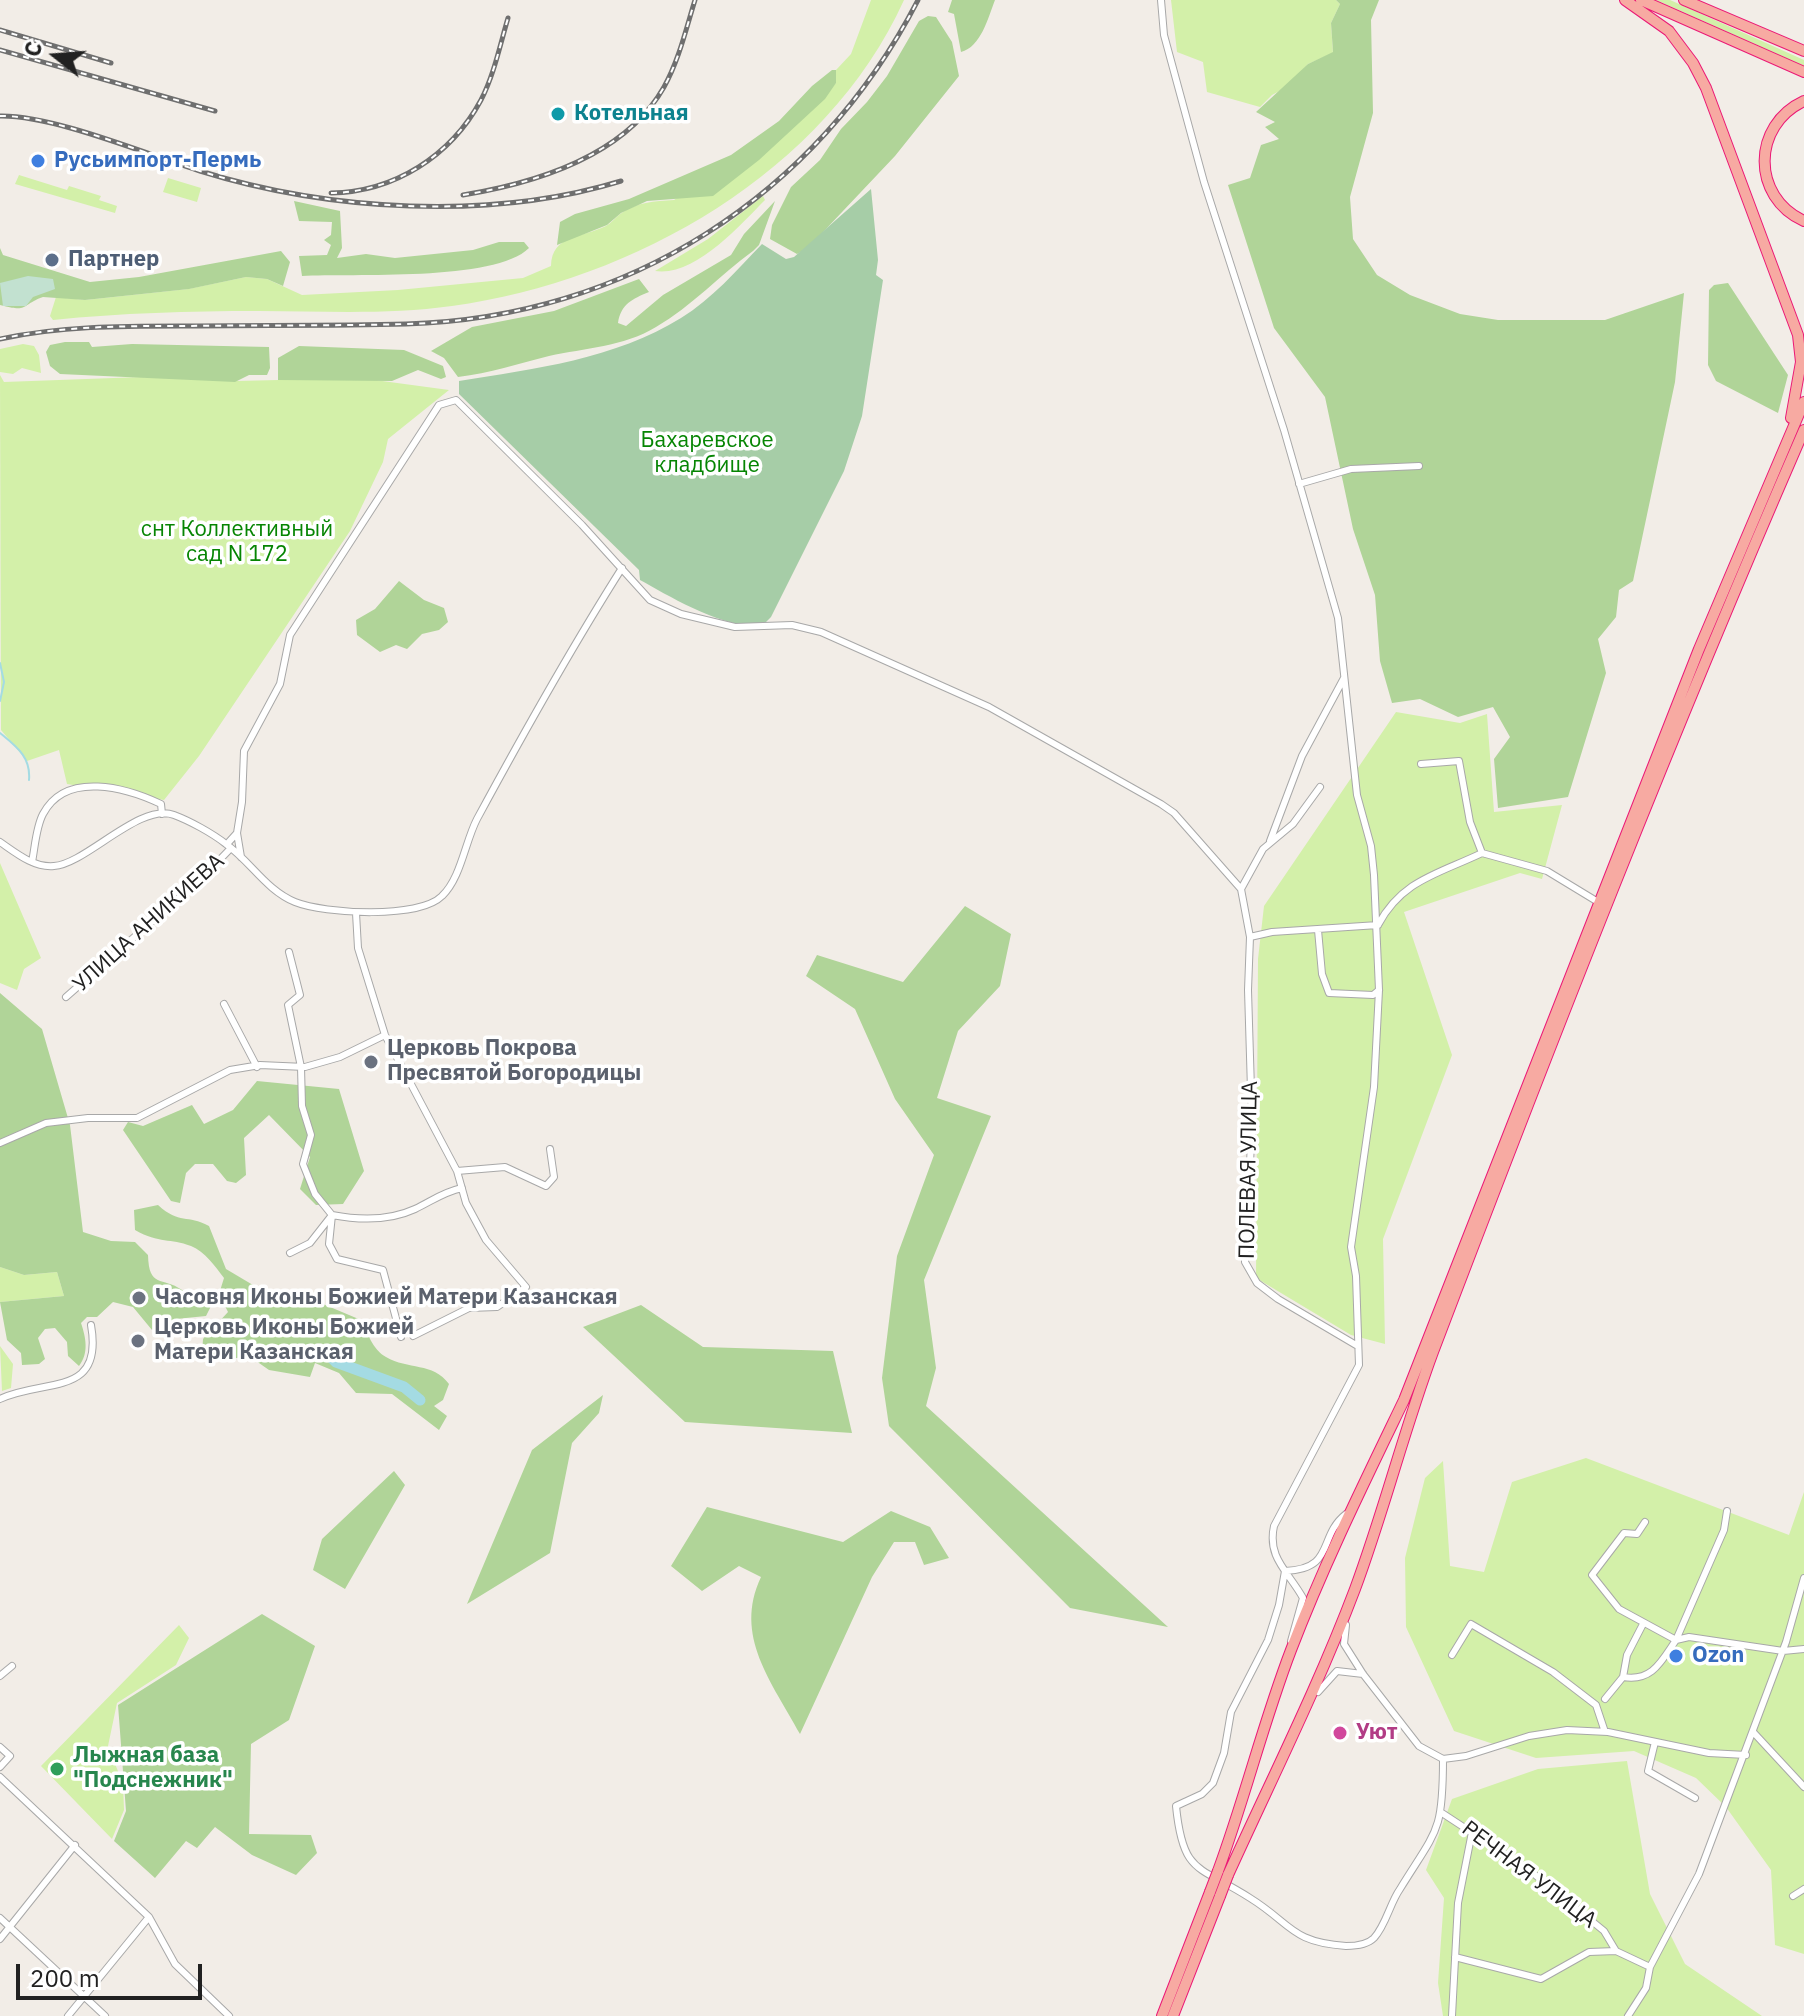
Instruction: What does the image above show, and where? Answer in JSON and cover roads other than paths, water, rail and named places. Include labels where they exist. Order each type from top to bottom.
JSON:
[{"type":"highway","points":[[1625,0],[1669,31],[1693,63],[1785,296],[1798,335],[1801,362],[1781,457]]},
{"type":"highway","points":[[1641,0],[1804,72]]},
{"type":"highway","points":[[1684,0],[1804,51]]},
{"type":"highway","points":[[1804,101],[1778,119],[1767,141],[1763,159],[1774,196],[1791,214],[1804,221]]},
{"type":"highway","points":[[1173,2016],[1223,1873],[1290,1652],[1346,1514],[1404,1400],[1699,649],[1804,402]]},
{"type":"highway","points":[[1223,1873],[1297,1728],[1353,1594],[1381,1518],[1419,1392],[1667,753],[1803,434]]},
{"type":"highway","points":[[1162,2016],[1215,1894]]},
{"type":"street","points":[[1161,0],[1164,35],[1204,182],[1338,618],[1357,795],[1371,846],[1378,925],[1379,990],[1370,1130],[1351,1247],[1356,1276],[1359,1365],[1274,1526],[1271,1541],[1274,1559],[1303,1598],[1290,1652]]},
{"type":"street","points":[[241,858],[237,833],[245,786],[244,751],[280,684],[290,635],[439,405],[456,400],[650,600],[681,614],[748,629],[792,625],[821,632],[989,707],[1174,813],[1241,889],[1270,841],[1302,756],[1346,675]]},
{"type":"street","points":[[1299,484],[1351,469],[1419,466]]},
{"type":"street","points":[[0,842],[32,862],[56,867],[151,814],[171,814],[229,846],[266,884],[293,901],[356,913],[417,907],[444,895],[469,835],[515,748],[622,568]]},
{"type":"street","points":[[1421,764],[1459,761],[1470,822],[1482,853]]},
{"type":"street","points":[[32,862],[41,815],[50,803],[70,792],[107,785],[132,791],[161,804],[162,814]]},
{"type":"street","points":[[1270,841],[1293,824],[1320,787]]},
{"type":"street","name":"УЛИЦА АНИКИЕВА","points":[[66,997],[205,875],[237,833]]},
{"type":"street","points":[[1378,925],[1390,902],[1403,889],[1482,853],[1547,871],[1598,902]]},
{"type":"street","name":"ПОЛЕВАЯ УЛИЦА","points":[[1241,889],[1250,937],[1248,990],[1252,1123],[1245,1262],[1257,1283],[1278,1299],[1356,1345]]},
{"type":"street","points":[[356,913],[358,948],[385,1035],[457,1171],[486,1240],[526,1287],[497,1307],[469,1308],[413,1336]]},
{"type":"street","points":[[1250,937],[1272,932],[1378,925]]},
{"type":"street","points":[[1318,930],[1322,974],[1329,993],[1373,995],[1379,990]]},
{"type":"street","points":[[289,952],[300,995],[288,1005],[301,1067],[302,1106],[311,1135],[303,1164],[315,1194],[332,1215],[357,1220],[413,1210],[442,1192],[462,1188]]},
{"type":"street","points":[[224,1004],[257,1067]]},
{"type":"street","points":[[0,1143],[46,1123],[137,1118],[230,1070],[301,1067],[340,1057],[385,1035]]},
{"type":"street","points":[[457,1171],[505,1167],[546,1186],[554,1177],[550,1149]]},
{"type":"street","points":[[290,1253],[310,1243],[332,1215]]},
{"type":"street","points":[[332,1215],[329,1244],[337,1259],[383,1270],[401,1337]]},
{"type":"street","points":[[0,1399],[67,1383],[85,1373],[91,1361],[91,1325]]},
{"type":"street","points":[[1623,1677],[1639,1679],[1656,1670],[1676,1640],[1724,1530],[1727,1511]]},
{"type":"street","points":[[1285,1571],[1302,1570],[1321,1560],[1339,1520],[1346,1514]]},
{"type":"street","points":[[1645,1522],[1637,1534],[1624,1533],[1592,1575],[1619,1609],[1676,1640],[1689,1637],[1783,1651],[1803,1651]]},
{"type":"street","points":[[1285,1571],[1268,1640],[1231,1712],[1224,1753],[1213,1783],[1202,1794],[1176,1806],[1181,1841],[1189,1860],[1205,1875],[1259,1903],[1286,1929],[1305,1940],[1357,1947],[1374,1939],[1400,1889],[1431,1842],[1442,1813],[1443,1759]]},
{"type":"street","points":[[1628,2016],[1646,1988],[1650,1967],[1699,1874],[1754,1733],[1783,1651],[1804,1578]]},
{"type":"street","points":[[1353,1594],[1343,1634],[1344,1644],[1363,1674],[1419,1746],[1443,1759],[1466,1756],[1529,1736],[1567,1730],[1605,1732],[1709,1753],[1746,1755]]},
{"type":"street","points":[[1452,1655],[1471,1624],[1553,1672],[1596,1705],[1605,1732]]},
{"type":"street","points":[[1605,1699],[1623,1677],[1627,1655],[1643,1624]]},
{"type":"street","points":[[0,1676],[12,1666]]},
{"type":"street","points":[[1297,1728],[1329,1676],[1346,1670],[1363,1674]]},
{"type":"street","points":[[1754,1733],[1804,1787]]},
{"type":"street","points":[[1655,1742],[1648,1771],[1695,1798]]},
{"type":"street","points":[[0,1747],[10,1756],[0,1767]]},
{"type":"street","points":[[0,1777],[149,1917],[175,1964],[229,2016]]},
{"type":"street","name":"РЕЧНАЯ УЛИЦА","points":[[1442,1813],[1529,1870],[1604,1931],[1616,1951],[1650,1967]]},
{"type":"street","points":[[1452,2016],[1458,1903],[1472,1832]]},
{"type":"street","points":[[0,1939],[75,1845]]},
{"type":"street","points":[[1793,1896],[1804,1889]]},
{"type":"street","points":[[68,2016],[149,1917]]},
{"type":"street","points":[[0,1918],[105,2016]]},
{"type":"street","points":[[1455,1957],[1541,1979],[1589,1952],[1616,1951]]},
{"type":"street","points":[[216,2016],[222,2010]]},
{"type":"waterway","points":[[0,663],[4,682],[0,701]]},
{"type":"waterway","points":[[0,733],[25,759],[29,780]]},
{"type":"waterway","points":[[328,1354],[336,1362],[404,1387],[420,1400]]},
{"type":"railway","points":[[463,195],[548,174],[603,148],[626,131],[647,111],[664,87],[678,55],[695,0]]},
{"type":"railway","points":[[0,339],[45,331],[113,327],[406,324],[487,316],[565,298],[638,271],[707,233],[770,187],[826,132],[876,70],[918,0]]},
{"type":"railway","points":[[331,193],[377,186],[398,178],[437,154],[454,138],[469,120],[486,90],[508,18]]},
{"type":"railway","points":[[0,30],[111,63]]},
{"type":"railway","points":[[0,50],[215,111]]},
{"type":"railway","points":[[0,116],[22,117],[72,128],[250,185],[355,202],[410,206],[518,202],[571,194],[621,181]]},
{"type":"place","name":"Котельная","points":[[558,114]]},
{"type":"place","name":"Русьимпорт-Пермь","points":[[38,161]]},
{"type":"place","name":"Партнер","points":[[52,260]]},
{"type":"place","name":"Церковь Покрова Пресвятой Богородицы","points":[[371,1062]]},
{"type":"place","name":"Часовня Иконы Божией Матери Казанская","points":[[139,1298]]},
{"type":"place","name":"Церковь Иконы Божией Матери Казанская","points":[[138,1341]]},
{"type":"place","name":"Ozon","points":[[1676,1656]]},
{"type":"place","name":"Уют","points":[[1340,1733]]},
{"type":"place","name":"Лыжная база \"Подснежник\"","points":[[57,1769]]},
{"type":"park label","name":"Бахаревское кладбище","points":[[707,454]]},
{"type":"park label","name":"снт Коллективный сад N 172","points":[[237,542]]}]
